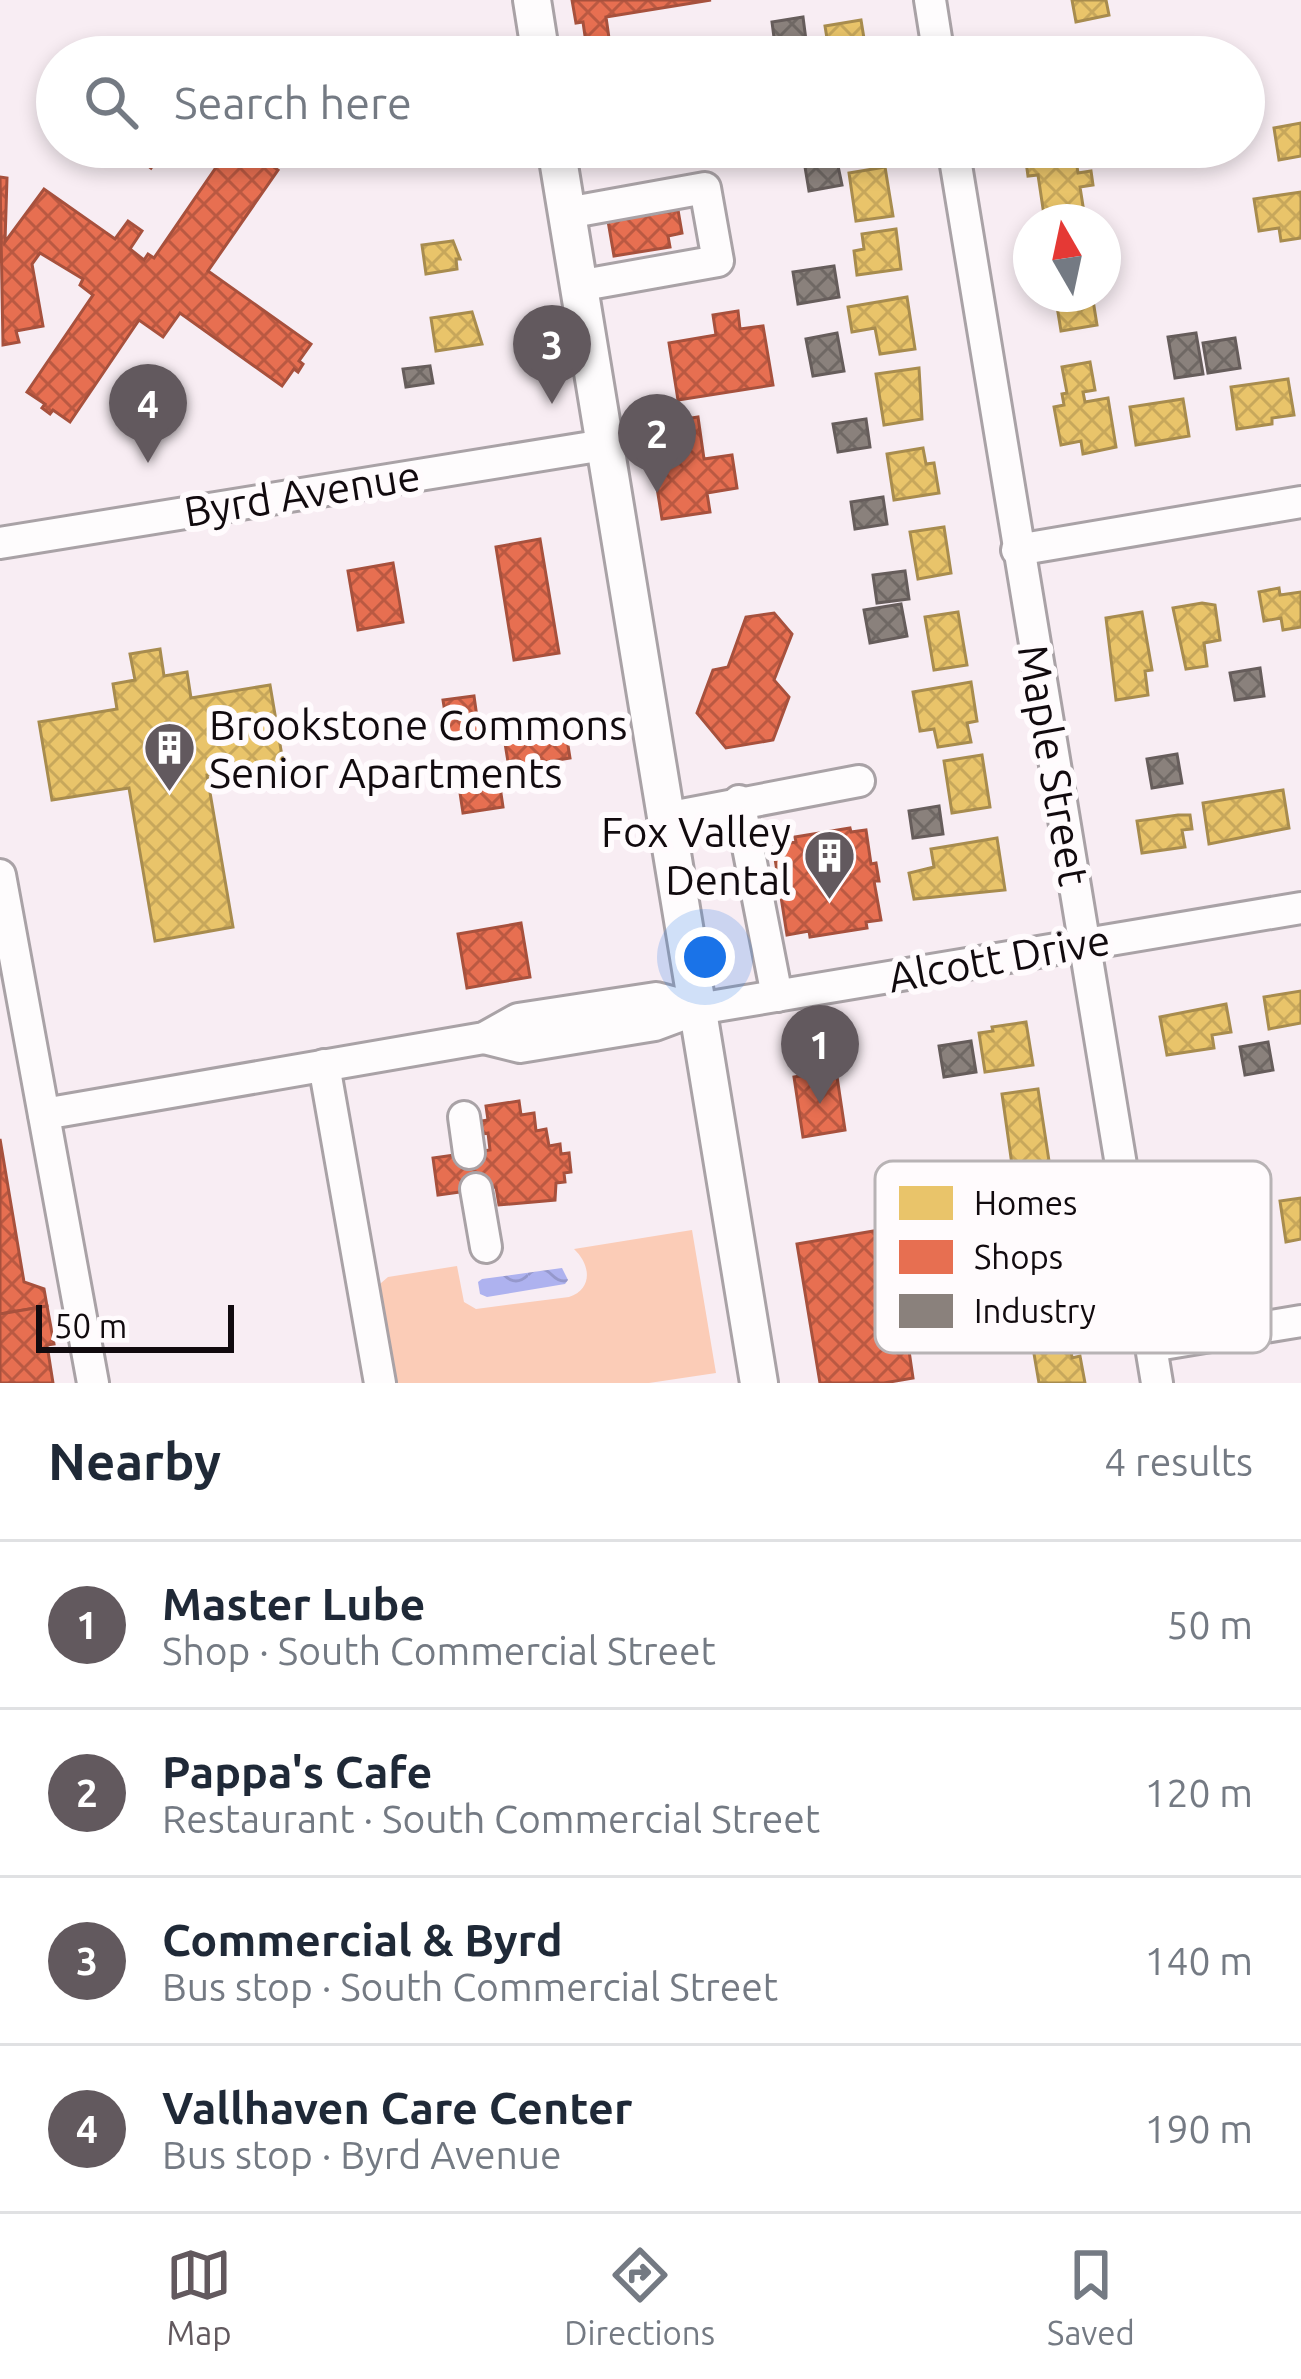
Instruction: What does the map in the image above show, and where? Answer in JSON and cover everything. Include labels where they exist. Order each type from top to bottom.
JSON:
[{"type":"main road","points":[[532,0],[538,36]]},
{"type":"main road","points":[[560,168],[759,1383]]},
{"type":"street","points":[[930,0],[936,36]]},
{"type":"street","name":"Maple Street","points":[[956,168],[1121,1161]]},
{"type":"street","points":[[567,213],[705,188],[718,261],[578,286]]},
{"type":"street","name":"Byrd Avenue","points":[[0,543],[604,445]]},
{"type":"street","points":[[1017,550],[1301,502]]},
{"type":"street","points":[[667,818],[860,781]]},
{"type":"street","points":[[739,801],[777,996]]},
{"type":"street","points":[[0,874],[93,1383]]},
{"type":"street","name":"Alcott Drive","points":[[44,1114],[484,1038],[520,1047],[655,1025],[698,1009],[1301,908]]},
{"type":"street","points":[[324,1065],[380,1383]]},
{"type":"street","points":[[464,1117],[470,1153]]},
{"type":"street","points":[[476,1190],[486,1247]]},
{"type":"street","points":[[1271,1326],[1301,1321]]},
{"type":"street","name":"Maple Street","points":[[1152,1353],[1157,1383]]},
{"type":"shaded area","points":[[692,1230],[716,1373],[649,1383],[391,1383],[374,1289],[388,1277],[457,1266],[464,1302],[476,1309],[569,1297],[582,1288],[587,1276],[574,1249]]},
{"type":"water","points":[[562,1268],[568,1280],[565,1284],[487,1297],[480,1294],[482,1279]]},
{"type":"building: Homes","points":[[1072,0],[1106,0],[1109,15],[1076,22]]},
{"type":"building: Homes","points":[[861,20],[864,36],[827,36],[825,26]]},
{"type":"building: Homes","points":[[1301,123],[1301,156],[1279,160],[1274,128]]},
{"type":"building: Homes","points":[[885,168],[893,216],[856,221],[849,173]]},
{"type":"building: Homes","points":[[1027,168],[1077,168],[1078,173],[1091,171],[1093,185],[1080,187],[1083,204],[1042,204],[1038,175],[1028,176]]},
{"type":"building: Homes","points":[[1301,192],[1301,238],[1281,241],[1279,228],[1259,231],[1254,199]]},
{"type":"building: Homes","points":[[896,229],[901,269],[857,275],[854,251],[864,249],[862,234]]},
{"type":"building: Homes","points":[[453,241],[460,259],[456,259],[457,269],[426,274],[422,245]]},
{"type":"building: Homes","points":[[907,297],[915,349],[880,354],[875,328],[852,332],[848,307]]},
{"type":"building: Homes","points":[[472,312],[482,344],[436,351],[431,318]]},
{"type":"building: Homes","points":[[1058,312],[1095,312],[1097,325],[1061,331]]},
{"type":"building: Homes","points":[[1090,362],[1095,390],[1083,392],[1085,402],[1108,398],[1116,447],[1083,454],[1081,441],[1061,445],[1054,407],[1064,405],[1062,394],[1067,393],[1062,367]]},
{"type":"building: Homes","points":[[919,368],[922,419],[884,425],[876,374]]},
{"type":"building: Homes","points":[[1288,379],[1294,415],[1237,429],[1231,387]]},
{"type":"building: Homes","points":[[1183,399],[1189,436],[1136,445],[1130,407]]},
{"type":"building: Homes","points":[[923,448],[926,464],[934,463],[939,493],[894,500],[887,454]]},
{"type":"building: Homes","points":[[944,527],[951,573],[918,579],[910,532]]},
{"type":"building: Homes","points":[[1279,588],[1280,595],[1301,592],[1301,627],[1283,630],[1281,618],[1264,621],[1259,592]]},
{"type":"building: Homes","points":[[1215,605],[1220,640],[1204,643],[1207,666],[1186,669],[1173,608]]},
{"type":"building: Homes","points":[[958,612],[967,665],[934,670],[925,617]]},
{"type":"building: Homes","points":[[1142,612],[1152,670],[1145,671],[1148,695],[1116,700],[1106,618]]},
{"type":"building: Homes","name":"Brookstone Commons Senior Apartments","points":[[160,649],[164,676],[187,672],[191,698],[270,685],[283,762],[207,775],[233,927],[155,941],[129,788],[52,800],[39,722],[117,709],[113,684],[135,680],[130,654]]},
{"type":"building: Homes","points":[[971,682],[977,721],[967,723],[971,742],[938,747],[934,729],[920,731],[913,692]]},
{"type":"building: Homes","points":[[982,755],[990,807],[952,813],[944,761]]},
{"type":"building: Homes","points":[[1283,790],[1289,828],[1209,844],[1203,803]]},
{"type":"building: Homes","points":[[1190,815],[1192,829],[1182,830],[1185,847],[1142,853],[1137,821]]},
{"type":"building: Homes","points":[[997,838],[1005,890],[914,899],[909,873],[934,867],[931,849]]},
{"type":"building: Homes","points":[[1301,991],[1301,1023],[1269,1029],[1264,997]]},
{"type":"building: Homes","points":[[1226,1004],[1231,1032],[1212,1035],[1214,1048],[1167,1055],[1160,1017]]},
{"type":"building: Homes","points":[[1026,1022],[1033,1065],[985,1072],[979,1033]]},
{"type":"building: Homes","points":[[1038,1089],[1049,1161],[1011,1161],[1002,1094]]},
{"type":"building: Homes","points":[[1301,1198],[1301,1239],[1286,1242],[1280,1201]]},
{"type":"building: Homes","points":[[1034,1353],[1080,1356],[1085,1383],[1039,1383]]},
{"type":"building: Shops","points":[[572,0],[711,0],[606,17],[609,36],[585,36],[583,22],[576,23]]},
{"type":"building: Shops","points":[[216,168],[278,170],[208,271],[311,344],[299,361],[303,364],[298,372],[294,369],[282,386],[180,313],[163,337],[139,320],[70,422],[53,410],[50,414],[42,408],[45,404],[27,392],[93,295],[80,285],[83,279],[40,253],[32,264],[43,326],[16,331],[19,342],[3,345],[0,177],[7,178],[5,242],[44,189],[115,239],[128,221],[142,231],[130,249],[144,260],[148,254],[154,258]]},
{"type":"building: Shops","points":[[678,210],[682,233],[668,236],[670,247],[614,256],[608,221]]},
{"type":"building: Shops","points":[[738,311],[740,329],[763,326],[773,385],[678,400],[669,343],[716,335],[713,315]]},
{"type":"building: Shops","points":[[698,417],[704,459],[732,455],[737,488],[707,493],[710,512],[662,519],[647,425]]},
{"type":"building: Shops","points":[[540,539],[559,653],[514,660],[496,547]]},
{"type":"building: Shops","points":[[393,563],[403,622],[358,630],[348,571]]},
{"type":"building: Shops","points":[[774,613],[792,634],[774,680],[789,697],[773,740],[726,748],[697,713],[713,670],[728,667],[746,617]]},
{"type":"building: Shops","points":[[474,696],[480,739],[450,744],[443,700]]},
{"type":"building: Shops","points":[[565,727],[570,758],[509,768],[504,737]]},
{"type":"building: Shops","points":[[499,780],[503,807],[463,813],[459,786]]},
{"type":"building: Shops","name":"Fox Valley Dental","points":[[850,828],[851,832],[866,830],[879,881],[874,881],[881,920],[866,922],[867,928],[810,937],[809,931],[787,935],[773,846],[796,842],[795,837]]},
{"type":"building: Shops","points":[[521,923],[530,977],[467,988],[458,934]]},
{"type":"building: Shops","points":[[836,1070],[845,1130],[803,1137],[794,1077]]},
{"type":"building: Shops","points":[[519,1101],[521,1115],[534,1113],[536,1131],[546,1129],[549,1146],[560,1144],[561,1154],[569,1153],[571,1172],[564,1173],[565,1182],[556,1183],[555,1200],[499,1205],[496,1187],[438,1195],[433,1158],[490,1150],[488,1133],[478,1135],[476,1122],[488,1120],[486,1106]]},
{"type":"building: Shops","points":[[0,1139],[24,1282],[44,1289],[47,1306],[0,1314]]},
{"type":"building: Shops","points":[[875,1231],[875,1353],[909,1353],[913,1378],[820,1383],[797,1244]]},
{"type":"building: Shops","points":[[47,1306],[54,1344],[47,1345],[53,1383],[0,1383],[0,1314]]},
{"type":"building: Industry","points":[[803,17],[805,36],[774,36],[772,22]]},
{"type":"building: Industry","points":[[805,168],[838,168],[842,185],[809,191]]},
{"type":"building: Industry","points":[[834,266],[839,297],[798,304],[793,272]]},
{"type":"building: Industry","points":[[837,333],[844,371],[813,376],[806,339]]},
{"type":"building: Industry","points":[[1196,333],[1203,374],[1175,378],[1168,337]]},
{"type":"building: Industry","points":[[1235,338],[1240,368],[1208,373],[1203,343]]},
{"type":"building: Industry","points":[[430,366],[433,383],[406,387],[403,369]]},
{"type":"building: Industry","points":[[866,419],[870,447],[838,452],[833,424]]},
{"type":"building: Industry","points":[[883,497],[887,524],[855,529],[851,502]]},
{"type":"building: Industry","points":[[905,571],[909,599],[877,603],[873,575]]},
{"type":"building: Industry","points":[[901,604],[907,636],[870,643],[864,610]]},
{"type":"building: Industry","points":[[1260,668],[1264,696],[1235,700],[1230,673]]},
{"type":"building: Industry","points":[[1177,754],[1182,783],[1152,788],[1147,759]]},
{"type":"building: Industry","points":[[939,806],[943,834],[913,838],[909,811]]},
{"type":"building: Industry","points":[[971,1041],[976,1072],[944,1077],[939,1046]]},
{"type":"building: Industry","points":[[1268,1042],[1273,1070],[1245,1075],[1240,1047]]},
{"type":"place","name":"Commercial & Byrd","points":[[552,404]]},
{"type":"place","name":"Vallhaven Care Center","points":[[148,463]]},
{"type":"place","name":"Pappa's Cafe","points":[[657,493]]},
{"type":"place","name":"Brookstone Commons Senior Apartments","points":[[170,794]]},
{"type":"place","name":"Fox Valley Dental","points":[[830,901]]},
{"type":"place","name":"Master Lube","points":[[820,1104]]}]
